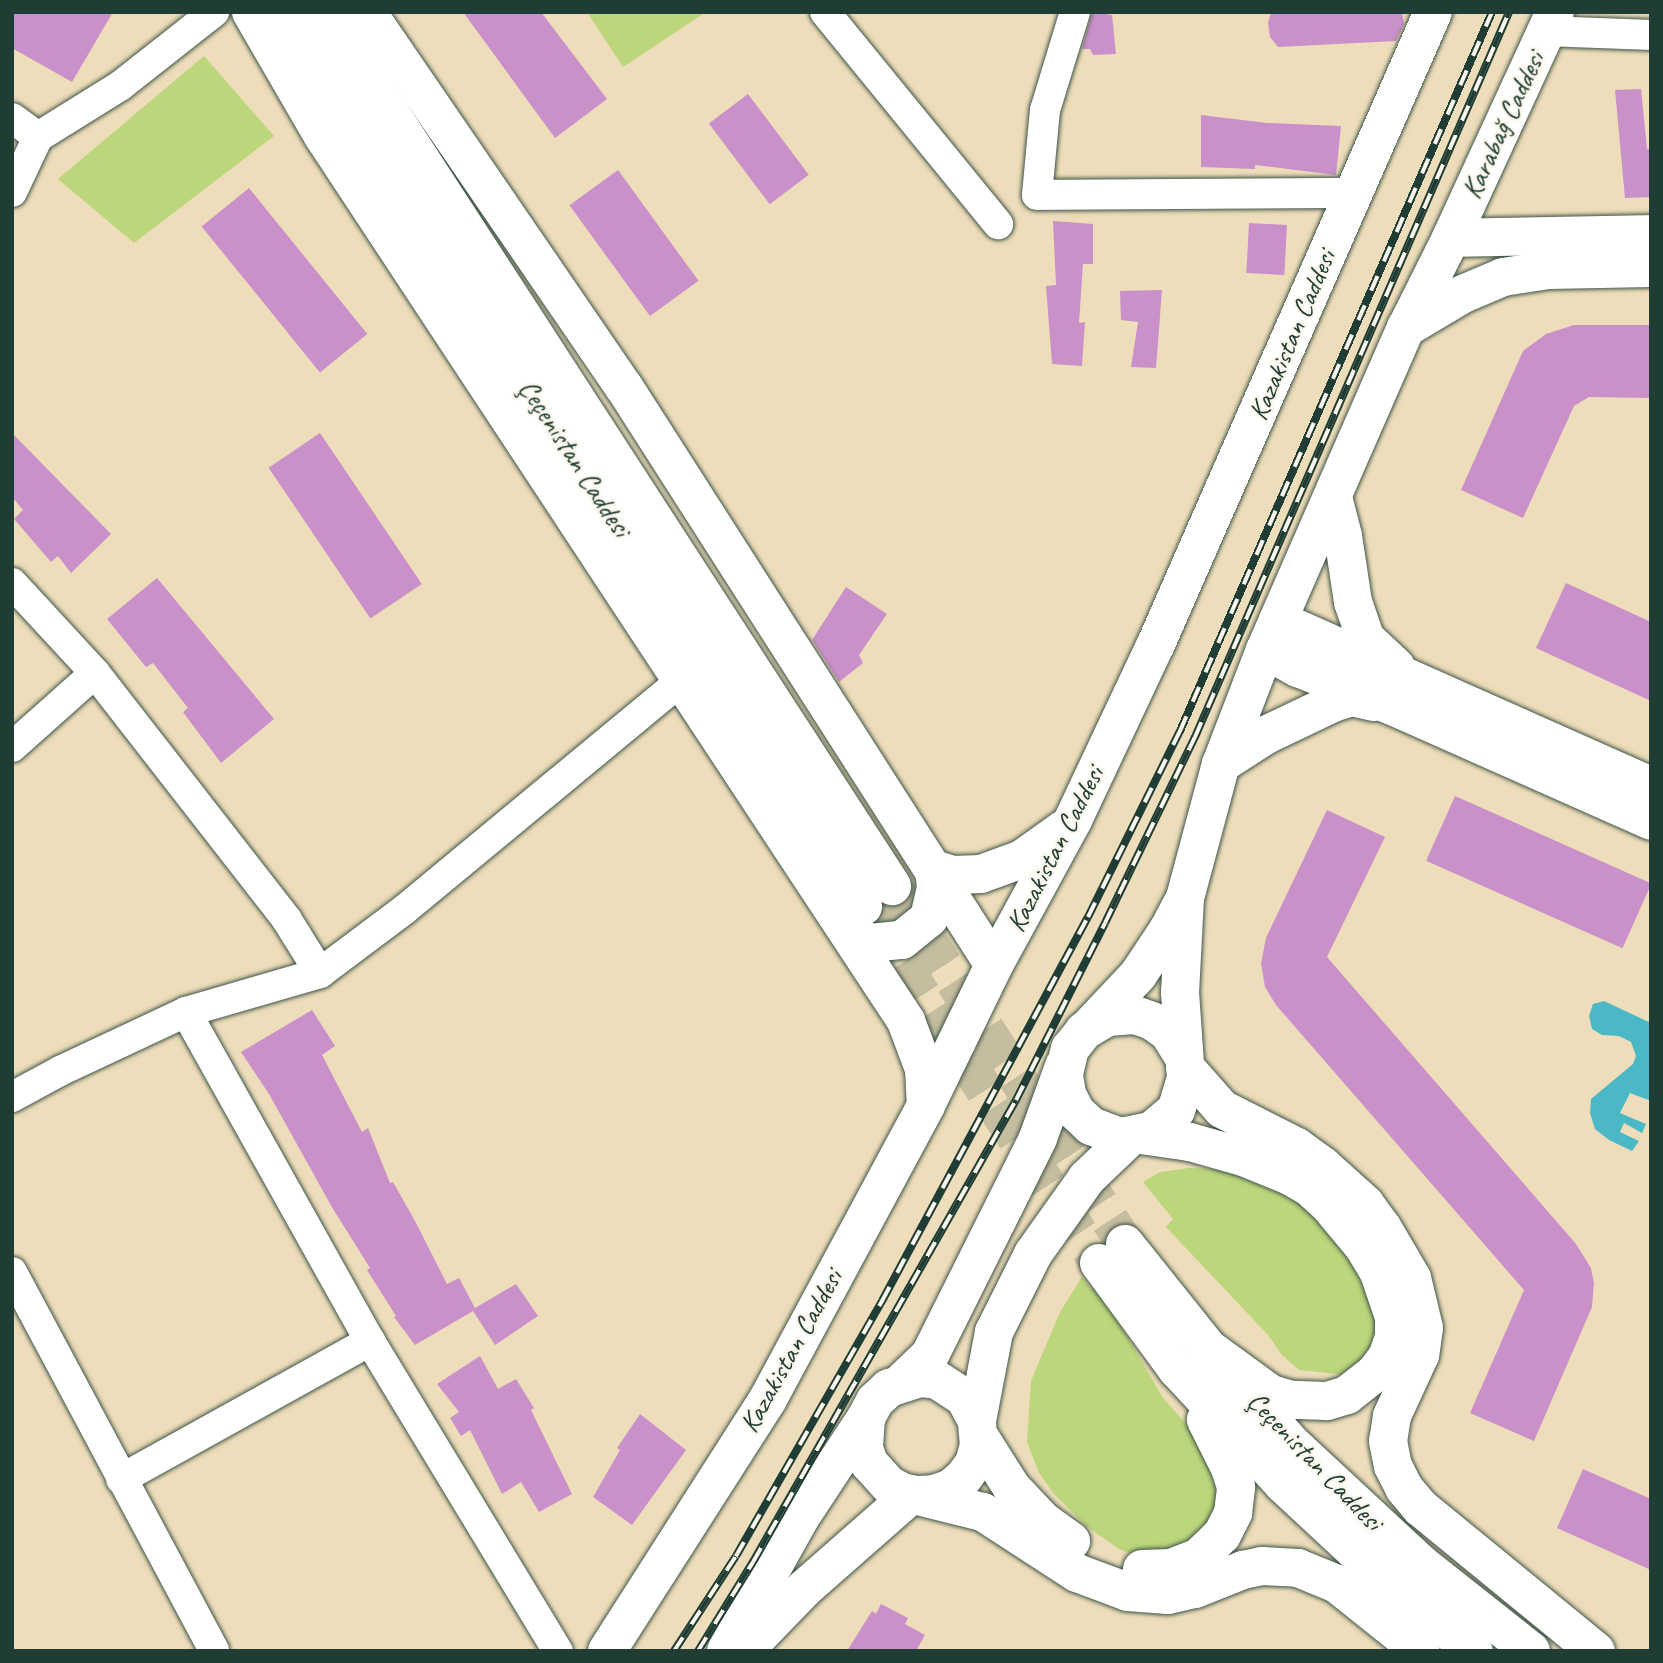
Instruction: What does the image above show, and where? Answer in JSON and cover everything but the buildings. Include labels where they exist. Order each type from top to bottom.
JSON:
[{"type":"main road","points":[[251,12],[323,136],[680,682],[868,908],[924,1069],[926,1105]]},
{"type":"main road","name":"Çeçenistan Caddesi","points":[[284,12],[345,101],[868,908]]},
{"type":"main road","name":"Çeçenistan Caddesi","points":[[326,12],[868,908]]},
{"type":"main road","points":[[366,12],[624,387],[994,965]]},
{"type":"main road","name":"Kazakistan Caddesi","points":[[607,1651],[768,1399],[926,1105],[994,965],[1073,820],[1161,632],[1433,12]]},
{"type":"main road","name":"Karabağ Caddesi","points":[[1185,898],[1221,764],[1271,635],[1406,328],[1451,238],[1551,21]]},
{"type":"main road","points":[[1451,238],[1651,234]]},
{"type":"main road","points":[[1406,328],[1463,294],[1503,277],[1548,270],[1651,268]]},
{"type":"main road","points":[[1333,497],[1343,536],[1353,602],[1366,639],[1397,690]]},
{"type":"main road","points":[[1271,635],[1298,668],[1397,690],[1492,732],[1651,786]]},
{"type":"main road","points":[[1221,764],[1266,735],[1333,703],[1397,690]]},
{"type":"main road","points":[[1492,732],[1651,821]]},
{"type":"main road","points":[[934,869],[967,876],[1001,867],[1040,848],[1073,820]]},
{"type":"main road","points":[[868,908],[860,939],[881,944],[892,943],[912,934],[929,918],[934,905],[934,869]]},
{"type":"main road","points":[[904,1381],[930,1355],[1038,1138],[1074,1042],[1121,995],[1144,967],[1185,898]]},
{"type":"main road","points":[[744,1651],[805,1588],[914,1495],[934,1494],[951,1488],[964,1477],[974,1462],[994,1332],[1033,1254],[1080,1187],[1135,1136],[1161,1125],[1176,1110],[1184,1089],[1180,992],[1185,898]]},
{"type":"main road","points":[[1090,1026],[1116,1015],[1144,1018],[1168,1032],[1184,1062],[1222,1109],[1297,1147],[1323,1166],[1364,1204],[1382,1227],[1412,1278],[1424,1328],[1420,1354],[1392,1416],[1388,1441],[1393,1466],[1404,1488],[1420,1508],[1596,1651]]},
{"type":"main road","points":[[906,1021],[935,1028],[965,1024]]},
{"type":"main road","points":[[1065,1064],[1067,1094],[1076,1112],[1100,1131],[1190,1142],[1243,1157],[1309,1187],[1329,1205],[1363,1246],[1380,1273],[1394,1317],[1394,1336],[1387,1357],[1375,1373],[1347,1395],[1327,1401],[1291,1400],[1271,1394],[1208,1348]]},
{"type":"main road","name":"Çeçenistan Caddesi","points":[[1474,1651],[1332,1532],[1233,1432],[1177,1369],[1112,1253],[1208,1348],[1291,1443],[1344,1495],[1421,1564],[1531,1651]]},
{"type":"main road","points":[[726,1651],[794,1528],[875,1401],[888,1388],[904,1381],[920,1378],[937,1380],[952,1387],[965,1398],[978,1428],[1012,1488],[1059,1533],[1125,1566],[1155,1570],[1186,1564],[1199,1557],[1222,1535],[1233,1513],[1236,1494],[1223,1450],[1177,1369]]},
{"type":"main road","points":[[866,1418],[864,1448],[869,1462],[889,1485],[914,1495],[983,1512],[1077,1573],[1128,1592],[1168,1595],[1195,1589],[1243,1570],[1262,1566],[1298,1568],[1337,1584],[1421,1651]]},
{"type":"street","points":[[12,192],[38,137],[120,86],[214,12]]},
{"type":"street","points":[[825,12],[998,224]]},
{"type":"street","points":[[1075,12],[1045,110],[1037,195],[1353,192]]},
{"type":"street","points":[[1551,21],[1651,35]]},
{"type":"street","points":[[12,118],[38,137]]},
{"type":"street","points":[[12,583],[95,673],[287,920],[320,972]]},
{"type":"street","points":[[12,747],[95,673]]},
{"type":"street","points":[[12,1097],[60,1071],[186,1012],[320,972],[425,894],[680,682]]},
{"type":"street","points":[[186,1012],[370,1341],[558,1651]]},
{"type":"street","points":[[12,1272],[214,1651]]},
{"type":"street","points":[[121,1479],[370,1341]]},
{"type":"green space","points":[[587,12],[706,12],[623,67]]},
{"type":"green space","points":[[204,56],[274,136],[134,243],[58,179]]},
{"type":"green space","points":[[1189,1168],[1231,1170],[1281,1189],[1314,1215],[1385,1306],[1380,1348],[1347,1375],[1299,1370],[1282,1355],[1268,1335],[1166,1227],[1173,1219],[1143,1182],[1160,1172]]},
{"type":"green space","points":[[1082,1277],[1091,1289],[1099,1288],[1163,1398],[1222,1464],[1237,1514],[1158,1564],[1119,1549],[1085,1525],[1054,1494],[1039,1473],[1027,1442],[1031,1381],[1060,1312]]},
{"type":"water","points":[[1604,1001],[1651,1023],[1651,1101],[1630,1093],[1620,1113],[1646,1124],[1642,1133],[1624,1123],[1620,1132],[1639,1141],[1632,1151],[1609,1140],[1595,1129],[1590,1113],[1591,1099],[1633,1064],[1636,1056],[1631,1042],[1619,1036],[1602,1035],[1592,1029],[1589,1016],[1593,1004]]},
{"type":"tunnel","points":[[892,886],[1125,1244]]},
{"type":"tunnel","points":[[870,916],[1099,1263]]},
{"type":"railway","points":[[674,1651],[736,1556],[882,1301],[1088,917],[1180,731],[1492,12]]},
{"type":"railway","points":[[698,1651],[753,1562],[1016,1100],[1105,923],[1195,737],[1509,12]]}]
